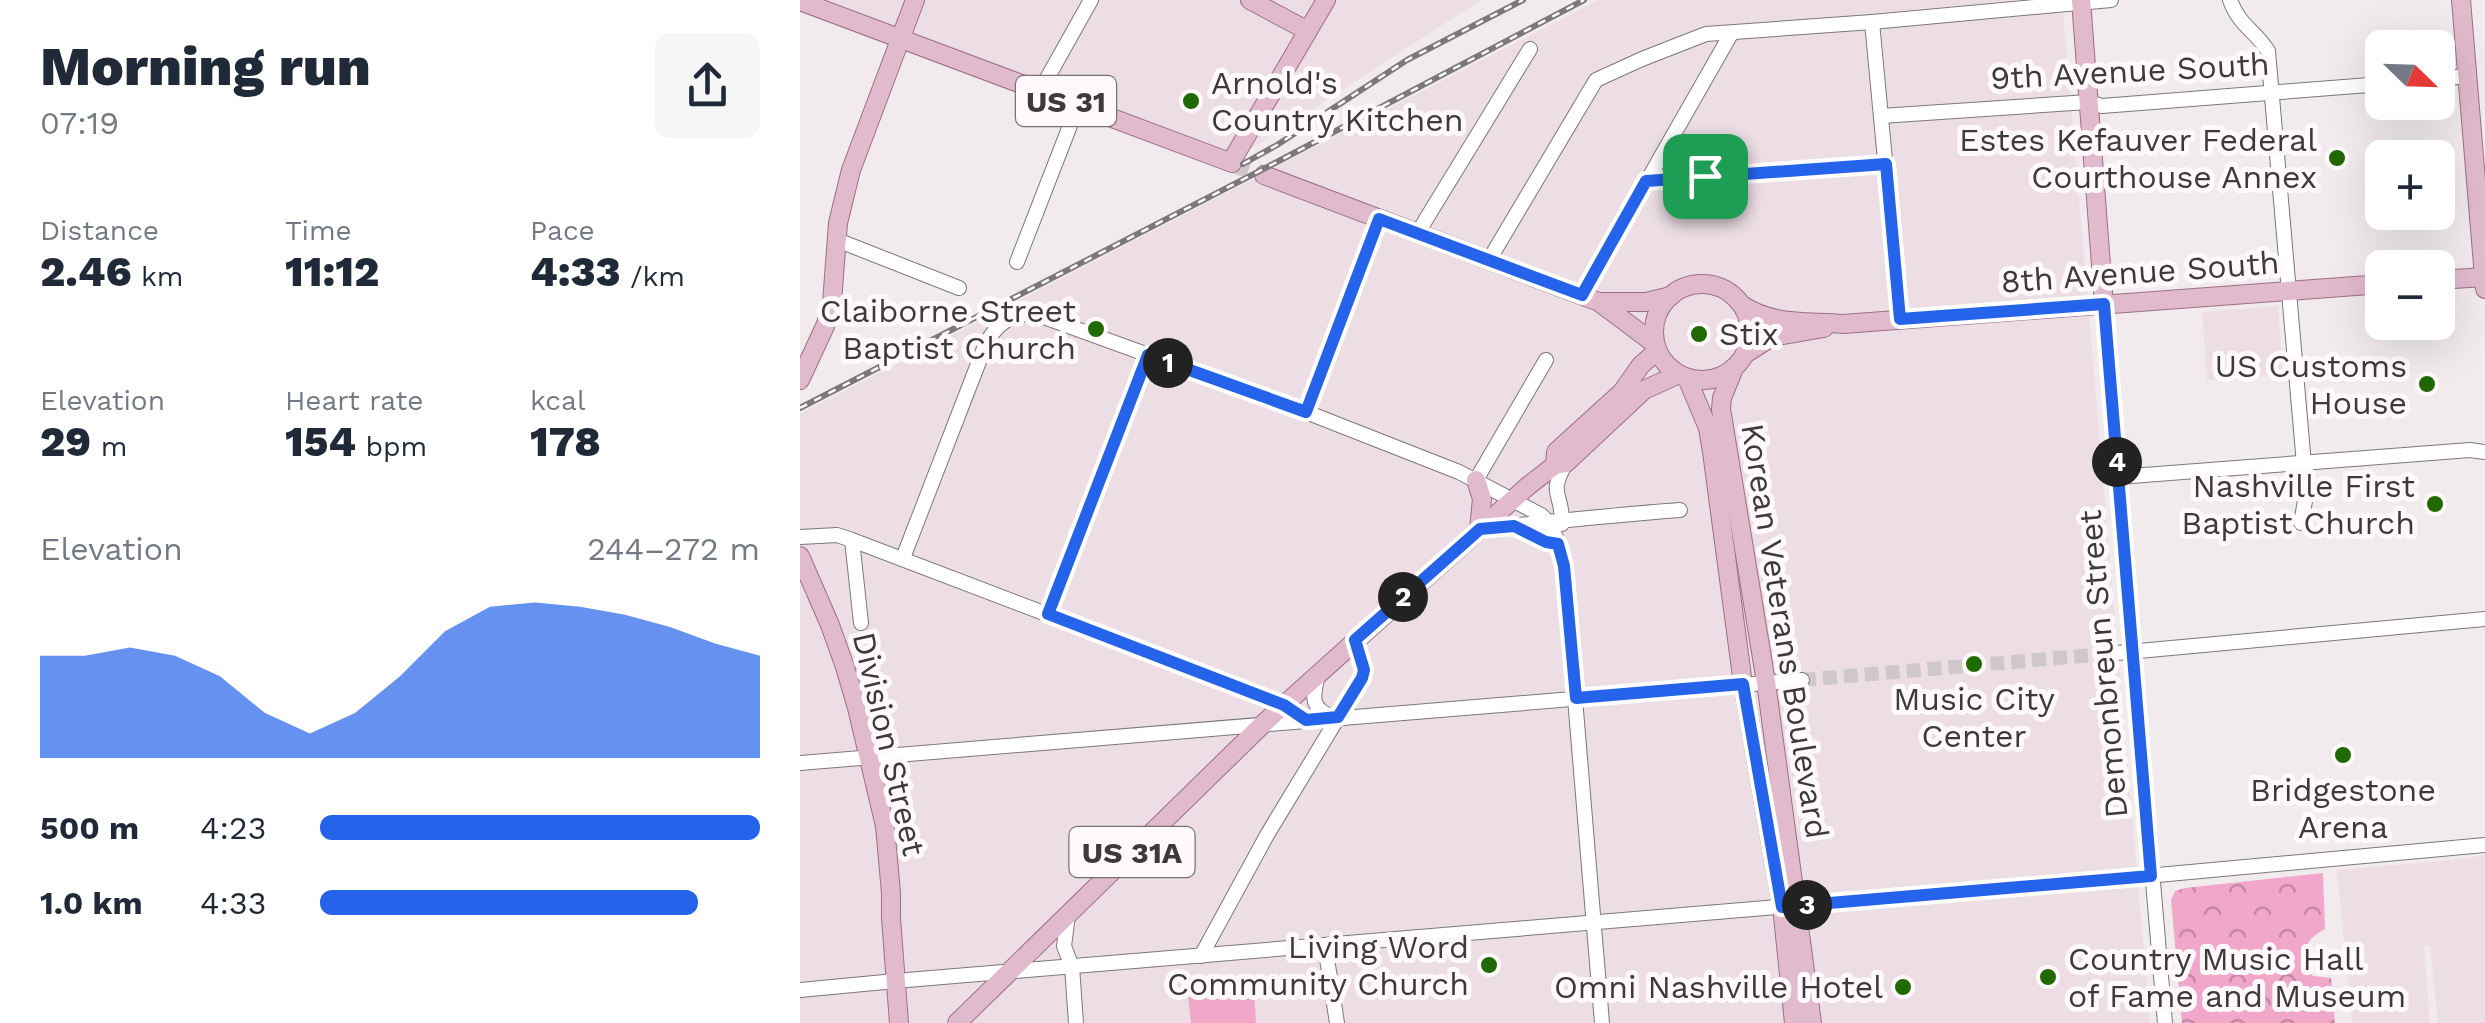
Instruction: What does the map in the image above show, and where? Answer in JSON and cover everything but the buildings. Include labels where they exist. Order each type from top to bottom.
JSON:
[{"type":"main road","points":[[800,380],[832,303],[837,240],[851,170],[915,0]]},
{"type":"main road","points":[[1250,0],[1308,31],[1326,0]]},
{"type":"main road","points":[[2462,0],[2480,174],[2485,289]]},
{"type":"main road","name":"US 31","points":[[800,1],[1231,162],[1308,31]]},
{"type":"main road","name":"Demonbreun Street","points":[[2081,1],[2104,304]]},
{"type":"main road","points":[[1264,175],[1590,298],[1656,347],[1665,362],[1682,376],[1709,380],[1722,376],[1740,361],[1750,342],[1742,305],[1725,290],[1704,284],[1646,302],[1590,298]]},
{"type":"main road","points":[[2455,279],[2484,276]]},
{"type":"main road","name":"8th Avenue South","points":[[1742,305],[1782,322],[1843,324],[2365,285]]},
{"type":"main road","points":[[1656,347],[1658,316],[1672,296]]},
{"type":"main road","name":"8th Avenue South","points":[[1740,361],[1772,337],[1843,324]]},
{"type":"main road","name":"US 31A","points":[[1560,464],[1556,452],[1622,392],[1656,347]]},
{"type":"main road","name":"Korean Veterans Boulevard","points":[[1740,361],[1722,398],[1721,409],[1766,682],[1789,906],[1794,1023]]},
{"type":"main road","name":"US 31A","points":[[957,1023],[1263,724],[1355,640],[1513,499],[1560,464],[1644,390],[1682,376]]},
{"type":"main road","name":"Korean Veterans Boulevard","points":[[1682,376],[1705,419],[1710,440],[1743,684],[1812,1023]]},
{"type":"main road","points":[[1476,480],[1482,499],[1480,529]]},
{"type":"main road","name":"Division Street","points":[[803,563],[845,667],[886,832],[890,918],[910,1023]]},
{"type":"main road","name":"Division Street","points":[[899,1023],[901,980]]},
{"type":"street","points":[[1040,91],[1091,0]]},
{"type":"street","points":[[1489,260],[1596,80],[1706,34],[2111,0]]},
{"type":"street","points":[[2230,0],[2240,21],[2268,51],[2304,463],[2301,522]]},
{"type":"street","points":[[1872,22],[1900,319]]},
{"type":"street","points":[[1590,298],[1646,181],[1732,34]]},
{"type":"street","points":[[1417,234],[1530,49]]},
{"type":"street","points":[[2455,77],[2467,76]]},
{"type":"street","name":"9th Avenue South","points":[[1881,116],[2088,102],[2102,106],[2365,86]]},
{"type":"street","points":[[1017,262],[1078,105]]},
{"type":"street","points":[[1646,181],[1886,164]]},
{"type":"street","points":[[1306,412],[1379,219]]},
{"type":"street","points":[[837,240],[958,288]]},
{"type":"street","name":"Demonbreun Street","points":[[2104,304],[2165,1023]]},
{"type":"street","points":[[903,558],[984,346],[994,330],[1024,313],[1038,314],[1306,412],[1476,480],[1556,520]]},
{"type":"street","points":[[1048,614],[1148,355]]},
{"type":"street","points":[[1476,480],[1546,360]]},
{"type":"street","points":[[2118,479],[2470,450],[2485,452]]},
{"type":"street","points":[[1560,464],[1555,488],[1556,520],[1564,566],[1602,1023]]},
{"type":"street","points":[[1480,529],[1680,510]]},
{"type":"street","points":[[1514,526],[1558,544]]},
{"type":"street","points":[[800,537],[837,534],[1284,705],[1306,720]]},
{"type":"street","points":[[852,540],[861,624]]},
{"type":"street","points":[[2106,654],[2485,618]]},
{"type":"street","points":[[1201,956],[1335,717],[1362,678],[1364,670],[1355,640]]},
{"type":"street","points":[[1318,674],[1314,702],[1318,710],[1335,717]]},
{"type":"street","points":[[800,762],[1802,680]]},
{"type":"street","points":[[800,990],[2485,845]]},
{"type":"street","points":[[1068,915],[1064,946],[1072,967],[1076,1023]]},
{"type":"street","points":[[1325,946],[1337,1023]]},
{"type":"shaded area","points":[[800,0],[1481,0],[1231,162]]},
{"type":"shaded area","points":[[1598,0],[2062,0],[2150,1023],[800,1023],[800,414]]},
{"type":"shaded area","points":[[2278,306],[2283,374],[2207,380],[2202,312]]},
{"type":"shaded area","points":[[2485,855],[2485,1023],[2438,1023],[2430,945],[2424,947],[2430,1023],[2352,1023],[2337,870]]},
{"type":"green space","points":[[2323,873],[2325,929],[2309,942],[2303,963],[2313,976],[2331,978],[2335,1023],[2182,1023],[2171,900],[2175,891]]},
{"type":"green space","points":[[1254,989],[1256,1023],[1191,1023],[1188,995]]},
{"type":"tunnel","points":[[1232,163],[1264,175]]},
{"type":"tunnel","points":[[1802,680],[2106,654]]},
{"type":"railway","points":[[1243,164],[1407,60],[1523,0]]},
{"type":"railway","points":[[800,408],[1584,0]]},
{"type":"place","name":"Arnold's Country Kitchen","points":[[1191,101]]},
{"type":"place","name":"Estes Kefauver Federal Courthouse Annex","points":[[2337,158]]},
{"type":"place","name":"Claiborne Street Baptist Church","points":[[1096,329]]},
{"type":"place","name":"Stix","points":[[1699,334]]},
{"type":"place","name":"US Customs House","points":[[2427,384]]},
{"type":"place","name":"Nashville First Baptist Church","points":[[2435,504]]},
{"type":"place","name":"Music City Center","points":[[1974,664]]},
{"type":"place","name":"Bridgestone Arena","points":[[2343,755]]},
{"type":"place","name":"Living Word Community Church","points":[[1489,965]]},
{"type":"place","name":"Country Music Hall of Fame and Museum","points":[[2048,977]]},
{"type":"place","name":"Omni Nashville Hotel","points":[[1903,987]]},
{"type":"route","points":[[1886,164],[1900,319],[2104,304],[2151,876],[1782,907],[1743,684],[1576,698],[1564,566],[1558,544],[1514,526],[1480,529],[1355,640],[1364,670],[1338,717],[1306,720],[1284,705],[1048,614],[1148,355],[1306,412],[1379,219],[1582,295],[1646,181],[1705,176],[1886,164]]}]
